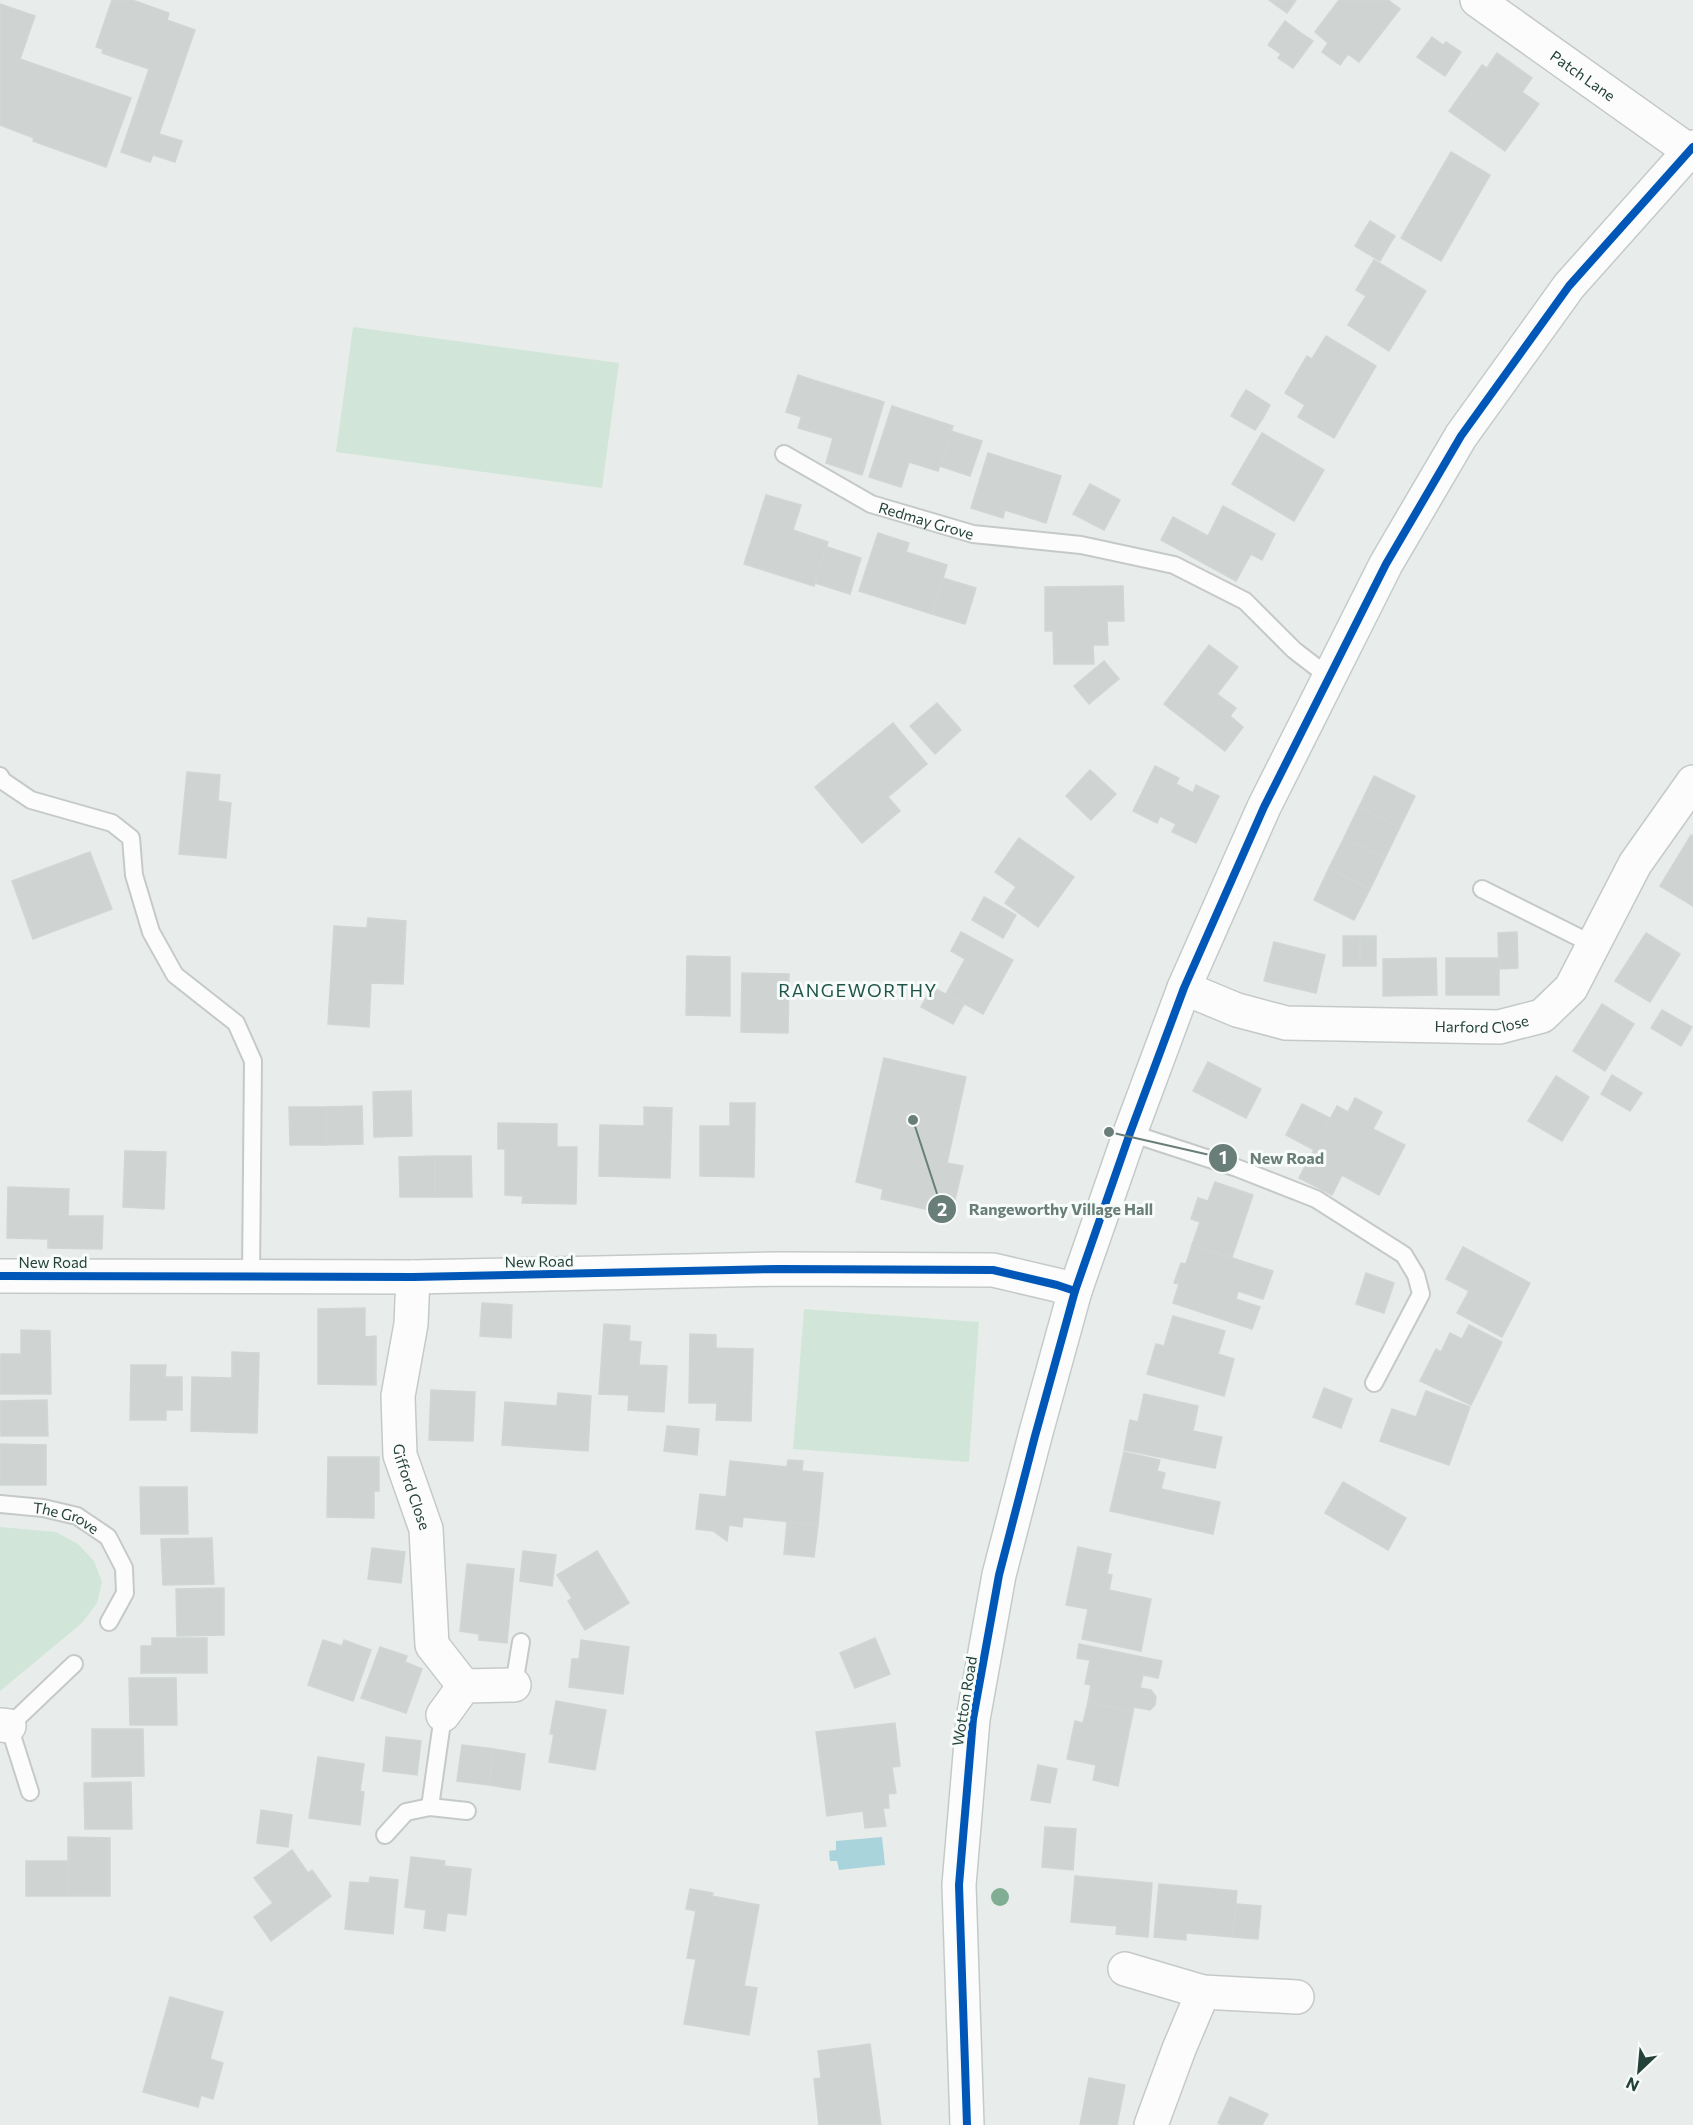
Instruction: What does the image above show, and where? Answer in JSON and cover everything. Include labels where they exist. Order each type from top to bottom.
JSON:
[{"type":"street","name":"Patch Lane","points":[[1477,0],[1691,149]]},
{"type":"street","name":"Wotton Road","points":[[967,2125],[959,1885],[973,1719],[999,1575],[1035,1436],[1075,1291],[1130,1132],[1184,988],[1264,807],[1386,564],[1461,436],[1569,286],[1691,149]]},
{"type":"street","name":"Harford Close","points":[[1184,988],[1237,1010],[1286,1023],[1499,1027],[1542,1016],[1571,988],[1635,864],[1693,782]]},
{"type":"street","name":"New Road","points":[[0,1276],[413,1277],[779,1269],[993,1270],[1057,1284],[1075,1291]]},
{"type":"street","name":"Gifford Close","points":[[413,1277],[411,1324],[398,1396],[400,1455],[426,1529],[432,1645],[464,1686]]},
{"type":"street","points":[[443,1715],[464,1686],[514,1685]]},
{"type":"street","points":[[1125,1969],[1203,1992],[1297,1997]]},
{"type":"street","points":[[1151,2125],[1203,1992]]},
{"type":"lane","name":"Redmay Grove","points":[[784,454],[871,504],[973,534],[1081,545],[1174,565],[1245,601],[1294,650],[1329,677]]},
{"type":"lane","points":[[0,776],[3,781],[31,800],[112,823],[130,838],[134,875],[151,932],[175,975],[236,1023],[253,1060],[250,1277]]},
{"type":"lane","points":[[1482,889],[1593,945]]},
{"type":"lane","points":[[1130,1132],[1237,1168],[1316,1199],[1404,1255],[1416,1275],[1421,1294],[1374,1383]]},
{"type":"lane","name":"The Grove","points":[[0,1504],[43,1508],[78,1516],[108,1537],[124,1568],[125,1593],[109,1622]]},
{"type":"lane","points":[[514,1685],[521,1642]]},
{"type":"lane","points":[[30,1792],[4,1725],[74,1664]]},
{"type":"lane","points":[[430,1807],[443,1715]]},
{"type":"lane","points":[[385,1835],[406,1812],[430,1807],[467,1811]]},
{"type":"green space","points":[[353,327],[619,363],[602,488],[336,452]]},
{"type":"green space","points":[[804,1309],[979,1322],[969,1462],[793,1449]]},
{"type":"green space","points":[[0,1527],[56,1532],[78,1544],[94,1561],[102,1582],[97,1603],[82,1623],[0,1691]]},
{"type":"water","points":[[882,1837],[885,1865],[839,1870],[837,1861],[830,1861],[829,1851],[836,1850],[836,1841]]},
{"type":"building","points":[[112,0],[132,0],[169,13],[167,20],[195,30],[159,134],[182,141],[175,162],[153,155],[150,162],[121,152],[149,69],[102,53],[103,49],[96,47]]},
{"type":"building","points":[[1269,0],[1296,0],[1287,13]]},
{"type":"building","points":[[1339,0],[1388,0],[1400,9],[1359,62],[1348,54],[1340,65],[1322,52],[1328,43],[1315,32]]},
{"type":"building","points":[[0,4],[35,16],[20,59],[131,98],[106,167],[33,141],[34,138],[0,125]]},
{"type":"building","points":[[1285,21],[1298,31],[1281,54],[1268,45]]},
{"type":"building","points":[[1298,31],[1313,41],[1293,68],[1278,58]]},
{"type":"building","points":[[1432,37],[1443,45],[1446,42],[1461,52],[1445,76],[1417,57]]},
{"type":"building","points":[[1497,53],[1532,78],[1522,92],[1539,104],[1505,151],[1449,111],[1482,65],[1487,68]]},
{"type":"building","points":[[1451,152],[1490,175],[1441,261],[1401,238]]},
{"type":"building","points":[[1370,221],[1395,236],[1387,249],[1362,234]]},
{"type":"building","points":[[1362,234],[1387,249],[1380,261],[1355,246]]},
{"type":"building","points":[[1374,260],[1426,291],[1389,351],[1348,325],[1366,296],[1356,290]]},
{"type":"building","points":[[1326,336],[1376,366],[1334,438],[1298,417],[1305,405],[1285,393],[1307,356],[1312,359]]},
{"type":"building","points":[[798,375],[813,380],[802,417],[786,412]]},
{"type":"building","points":[[813,380],[884,402],[862,475],[826,463],[833,438],[798,428]]},
{"type":"building","points":[[1246,390],[1270,405],[1263,418],[1238,403]]},
{"type":"building","points":[[1238,403],[1263,418],[1255,430],[1231,416]]},
{"type":"building","points":[[892,406],[953,426],[938,471],[909,462],[901,487],[869,477]]},
{"type":"building","points":[[951,431],[982,441],[970,476],[940,466]]},
{"type":"building","points":[[1262,433],[1324,470],[1294,521],[1232,484]]},
{"type":"building","points":[[988,453],[1061,476],[1046,523],[1005,510],[1003,518],[971,508]]},
{"type":"building","points":[[1090,484],[1120,500],[1104,530],[1073,514]]},
{"type":"building","points":[[766,495],[801,505],[793,530],[828,542],[814,586],[744,564]]},
{"type":"building","points":[[1223,506],[1275,534],[1262,560],[1251,554],[1236,581],[1161,540],[1173,517],[1208,536]]},
{"type":"building","points":[[878,533],[909,543],[906,552],[947,565],[932,614],[859,591]]},
{"type":"building","points":[[827,547],[861,558],[850,594],[815,583]]},
{"type":"building","points":[[943,578],[976,588],[965,624],[932,614]]},
{"type":"building","points":[[1123,586],[1124,621],[1107,621],[1108,645],[1093,645],[1094,664],[1054,664],[1053,631],[1045,631],[1045,587]]},
{"type":"building","points":[[1209,645],[1238,667],[1217,694],[1236,708],[1230,716],[1243,727],[1225,751],[1164,704]]},
{"type":"building","points":[[1104,661],[1119,679],[1089,704],[1074,686]]},
{"type":"building","points":[[937,703],[961,730],[935,754],[910,726]]},
{"type":"building","points":[[893,723],[927,764],[888,797],[900,811],[862,843],[815,787]]},
{"type":"building","points":[[1155,766],[1179,778],[1176,784],[1193,793],[1196,785],[1219,796],[1196,843],[1172,832],[1176,824],[1160,816],[1157,823],[1133,811]]},
{"type":"building","points":[[1090,770],[1116,794],[1091,820],[1066,796]]},
{"type":"building","points":[[187,772],[220,775],[218,801],[231,803],[226,858],[179,854]]},
{"type":"building","points":[[1374,776],[1415,796],[1400,827],[1359,807]]},
{"type":"building","points":[[1359,807],[1400,827],[1385,858],[1344,838]]},
{"type":"building","points":[[1691,835],[1693,836],[1693,906],[1660,886]]},
{"type":"building","points":[[1019,838],[1074,877],[1038,927],[1005,903],[1016,887],[995,872]]},
{"type":"building","points":[[1344,838],[1385,858],[1370,889],[1329,868]]},
{"type":"building","points":[[90,852],[112,909],[33,939],[12,881]]},
{"type":"building","points":[[1329,868],[1370,889],[1354,920],[1314,900]]},
{"type":"building","points":[[984,897],[1016,915],[1003,938],[972,920]]},
{"type":"building","points":[[368,918],[406,921],[403,984],[371,983],[369,1027],[328,1024],[334,926],[367,928]]},
{"type":"building","points":[[961,932],[1013,960],[983,1014],[946,994],[965,959],[951,951]]},
{"type":"building","points":[[1517,932],[1518,968],[1499,969],[1498,933]]},
{"type":"building","points":[[1646,933],[1680,954],[1650,1002],[1615,981]]},
{"type":"building","points":[[1343,936],[1360,936],[1360,966],[1343,966]]},
{"type":"building","points":[[1360,936],[1376,936],[1376,966],[1360,966]]},
{"type":"building","points":[[1274,942],[1325,955],[1316,993],[1264,981]]},
{"type":"building","points":[[687,956],[730,957],[730,1016],[686,1015]]},
{"type":"building","points":[[1436,958],[1437,995],[1383,996],[1383,959]]},
{"type":"building","points":[[1446,958],[1499,958],[1499,995],[1446,995]]},
{"type":"building","points":[[742,973],[789,974],[788,1033],[741,1032]]},
{"type":"building","points":[[932,987],[964,1004],[953,1024],[921,1007]]},
{"type":"building","points":[[1602,1004],[1634,1024],[1605,1071],[1573,1051]]},
{"type":"building","points":[[1662,1010],[1692,1027],[1681,1046],[1651,1028]]},
{"type":"building","points":[[884,1058],[966,1077],[947,1163],[963,1166],[955,1200],[937,1197],[934,1211],[881,1199],[883,1189],[856,1182]]},
{"type":"building","points":[[1208,1062],[1261,1089],[1246,1118],[1193,1091]]},
{"type":"building","points":[[1612,1075],[1642,1093],[1630,1111],[1601,1094]]},
{"type":"building","points":[[1556,1076],[1589,1097],[1562,1141],[1528,1121]]},
{"type":"building","points":[[411,1091],[412,1136],[374,1137],[373,1092]]},
{"type":"building","points":[[1355,1098],[1382,1112],[1373,1129],[1405,1145],[1379,1195],[1342,1175],[1332,1195],[1299,1178],[1337,1106],[1348,1112]]},
{"type":"building","points":[[730,1103],[755,1103],[754,1177],[700,1176],[700,1126],[730,1126]]},
{"type":"building","points":[[1302,1104],[1330,1118],[1314,1150],[1286,1135]]},
{"type":"building","points":[[362,1106],[363,1144],[326,1145],[326,1107]]},
{"type":"building","points":[[289,1107],[326,1107],[326,1145],[290,1145]]},
{"type":"building","points":[[644,1107],[672,1108],[670,1178],[599,1176],[600,1125],[644,1126]]},
{"type":"building","points":[[498,1123],[557,1124],[557,1147],[577,1147],[576,1204],[522,1203],[523,1196],[505,1195],[505,1149],[498,1149]]},
{"type":"building","points":[[125,1151],[166,1152],[164,1209],[123,1207]]},
{"type":"building","points":[[435,1156],[435,1197],[400,1197],[399,1157]]},
{"type":"building","points":[[435,1156],[471,1156],[472,1197],[435,1197]]},
{"type":"building","points":[[1215,1182],[1253,1195],[1232,1257],[1192,1245],[1200,1222],[1191,1219],[1198,1198],[1208,1201]]},
{"type":"building","points":[[8,1187],[69,1189],[68,1216],[103,1216],[102,1249],[48,1248],[48,1239],[7,1238]]},
{"type":"building","points":[[1192,1245],[1273,1271],[1263,1299],[1238,1291],[1236,1299],[1260,1307],[1252,1329],[1173,1303],[1179,1284],[1174,1283],[1181,1263],[1186,1264]]},
{"type":"building","points":[[1463,1247],[1530,1283],[1502,1337],[1457,1313],[1469,1291],[1446,1279]]},
{"type":"building","points":[[1366,1273],[1394,1283],[1384,1313],[1356,1304]]},
{"type":"building","points":[[482,1303],[512,1305],[511,1338],[480,1336]]},
{"type":"building","points":[[365,1308],[365,1337],[376,1336],[376,1385],[318,1384],[318,1309]]},
{"type":"building","points":[[1173,1316],[1225,1331],[1218,1354],[1234,1359],[1224,1396],[1147,1374],[1156,1344],[1164,1346]]},
{"type":"building","points":[[604,1324],[630,1326],[629,1341],[641,1342],[639,1365],[667,1366],[664,1412],[628,1410],[629,1395],[599,1394]]},
{"type":"building","points":[[1469,1325],[1502,1342],[1471,1405],[1420,1381],[1436,1349],[1441,1352],[1450,1333],[1462,1339]]},
{"type":"building","points":[[21,1330],[50,1331],[51,1394],[0,1394],[1,1354],[21,1354]]},
{"type":"building","points":[[690,1334],[716,1335],[716,1348],[753,1349],[751,1421],[716,1420],[717,1403],[689,1403]]},
{"type":"building","points":[[232,1352],[259,1353],[257,1433],[191,1431],[192,1377],[232,1378]]},
{"type":"building","points":[[131,1365],[166,1365],[165,1377],[182,1377],[182,1410],[166,1410],[166,1420],[130,1420]]},
{"type":"building","points":[[1324,1388],[1352,1399],[1341,1428],[1313,1417]]},
{"type":"building","points":[[431,1390],[475,1392],[473,1441],[429,1440]]},
{"type":"building","points":[[1426,1391],[1470,1407],[1449,1465],[1380,1441],[1392,1409],[1416,1417]]},
{"type":"building","points":[[558,1393],[591,1396],[588,1451],[502,1445],[505,1402],[557,1406]]},
{"type":"building","points":[[1144,1394],[1198,1406],[1193,1431],[1222,1437],[1215,1468],[1124,1450],[1130,1420],[1138,1422]]},
{"type":"building","points":[[47,1400],[48,1436],[1,1436],[0,1401]]},
{"type":"building","points":[[667,1426],[699,1429],[697,1455],[664,1451]]},
{"type":"building","points":[[0,1444],[46,1445],[46,1485],[0,1485]]},
{"type":"building","points":[[1124,1452],[1160,1460],[1157,1471],[1165,1473],[1161,1489],[1220,1502],[1213,1534],[1110,1511]]},
{"type":"building","points":[[328,1457],[379,1457],[379,1491],[374,1491],[374,1518],[327,1517]]},
{"type":"building","points":[[788,1460],[803,1461],[802,1471],[823,1473],[818,1525],[743,1517],[742,1527],[729,1525],[727,1541],[713,1531],[696,1529],[700,1494],[726,1497],[730,1461],[787,1467]]},
{"type":"building","points":[[1343,1482],[1406,1518],[1388,1550],[1325,1513]]},
{"type":"building","points":[[140,1487],[187,1487],[188,1534],[141,1534]]},
{"type":"building","points":[[787,1522],[818,1525],[814,1557],[784,1554]]},
{"type":"building","points":[[212,1538],[214,1584],[163,1585],[161,1539]]},
{"type":"building","points":[[1078,1547],[1111,1554],[1107,1574],[1112,1575],[1109,1590],[1151,1599],[1141,1651],[1082,1639],[1088,1609],[1066,1605]]},
{"type":"building","points":[[372,1548],[405,1552],[401,1583],[368,1579]]},
{"type":"building","points":[[523,1551],[556,1555],[552,1586],[520,1581]]},
{"type":"building","points":[[597,1551],[629,1603],[585,1630],[568,1601],[572,1598],[557,1575]]},
{"type":"building","points":[[467,1564],[514,1569],[507,1643],[479,1640],[479,1634],[460,1631]]},
{"type":"building","points":[[224,1588],[224,1635],[177,1636],[176,1589]]},
{"type":"building","points":[[152,1638],[207,1638],[207,1673],[141,1673],[141,1646],[152,1646]]},
{"type":"building","points":[[875,1638],[890,1674],[855,1688],[840,1653]]},
{"type":"building","points":[[323,1640],[342,1646],[344,1640],[371,1650],[353,1701],[308,1685]]},
{"type":"building","points":[[581,1640],[629,1647],[623,1694],[569,1687],[572,1659],[579,1659]]},
{"type":"building","points":[[1079,1644],[1162,1661],[1158,1678],[1143,1675],[1140,1688],[1151,1690],[1156,1697],[1155,1705],[1150,1710],[1134,1707],[1133,1712],[1088,1702],[1091,1685],[1085,1684],[1090,1660],[1077,1658]]},
{"type":"building","points":[[380,1647],[407,1656],[405,1662],[422,1669],[406,1713],[361,1698]]},
{"type":"building","points":[[129,1678],[176,1678],[177,1725],[130,1725]]},
{"type":"building","points":[[556,1701],[606,1710],[595,1770],[549,1762],[554,1734],[550,1734]]},
{"type":"building","points":[[1088,1702],[1133,1712],[1118,1786],[1093,1780],[1096,1765],[1067,1759],[1075,1721],[1083,1723]]},
{"type":"building","points":[[895,1723],[900,1766],[892,1767],[896,1793],[888,1794],[889,1808],[883,1808],[886,1826],[865,1828],[863,1811],[827,1816],[816,1732]]},
{"type":"building","points":[[92,1729],[143,1729],[144,1776],[92,1777]]},
{"type":"building","points":[[386,1737],[421,1741],[417,1775],[383,1771]]},
{"type":"building","points":[[462,1745],[494,1749],[489,1785],[457,1781]]},
{"type":"building","points":[[494,1749],[525,1754],[520,1790],[489,1785]]},
{"type":"building","points":[[318,1757],[364,1764],[360,1791],[364,1792],[360,1825],[309,1818]]},
{"type":"building","points":[[1038,1765],[1057,1769],[1050,1803],[1031,1800]]},
{"type":"building","points":[[131,1782],[132,1829],[85,1829],[84,1783]]},
{"type":"building","points":[[261,1810],[292,1815],[288,1847],[257,1843]]},
{"type":"building","points":[[1045,1827],[1076,1829],[1073,1870],[1042,1867]]},
{"type":"building","points":[[68,1837],[110,1838],[110,1896],[68,1896]]},
{"type":"building","points":[[292,1850],[308,1873],[312,1870],[331,1896],[271,1941],[254,1917],[273,1903],[254,1878]]},
{"type":"building","points":[[411,1857],[445,1861],[444,1866],[471,1869],[466,1915],[447,1913],[445,1931],[424,1928],[426,1910],[405,1907]]},
{"type":"building","points":[[26,1861],[68,1861],[68,1896],[26,1896]]},
{"type":"building","points":[[1075,1876],[1152,1883],[1148,1937],[1116,1934],[1117,1926],[1071,1922]]},
{"type":"building","points":[[370,1877],[398,1880],[393,1934],[345,1929],[350,1882],[369,1883]]},
{"type":"building","points":[[1159,1884],[1237,1891],[1233,1937],[1186,1933],[1186,1940],[1154,1937]]},
{"type":"building","points":[[690,1889],[713,1893],[712,1896],[759,1905],[744,1986],[757,1988],[749,2035],[684,2024],[696,1959],[687,1958],[696,1911],[686,1909]]},
{"type":"building","points":[[1236,1904],[1261,1906],[1258,1939],[1233,1937]]},
{"type":"building","points":[[170,1997],[223,2012],[210,2059],[223,2063],[213,2099],[201,2095],[198,2107],[143,2092]]},
{"type":"building","points":[[870,2044],[881,2125],[819,2125],[814,2079],[821,2078],[818,2051]]},
{"type":"building","points":[[1089,2078],[1125,2085],[1117,2125],[1080,2125]]},
{"type":"building","points":[[1230,2097],[1268,2114],[1262,2125],[1222,2125],[1218,2123]]},
{"type":"cycle path","points":[[967,2125],[959,1885],[973,1719],[999,1575],[1035,1436],[1075,1291],[1130,1133],[1184,988],[1264,807],[1386,564],[1461,436],[1569,286],[1693,147]]},
{"type":"cycle path","points":[[0,1276],[413,1277],[779,1269],[993,1270],[1075,1291]]},
{"type":"place","name":"Rangeworthy Village Hall","points":[[913,1120]]},
{"type":"place","name":"New Road","points":[[1109,1132]]},
{"type":"district","name":"RANGEWORTHY","points":[[858,990]]}]
